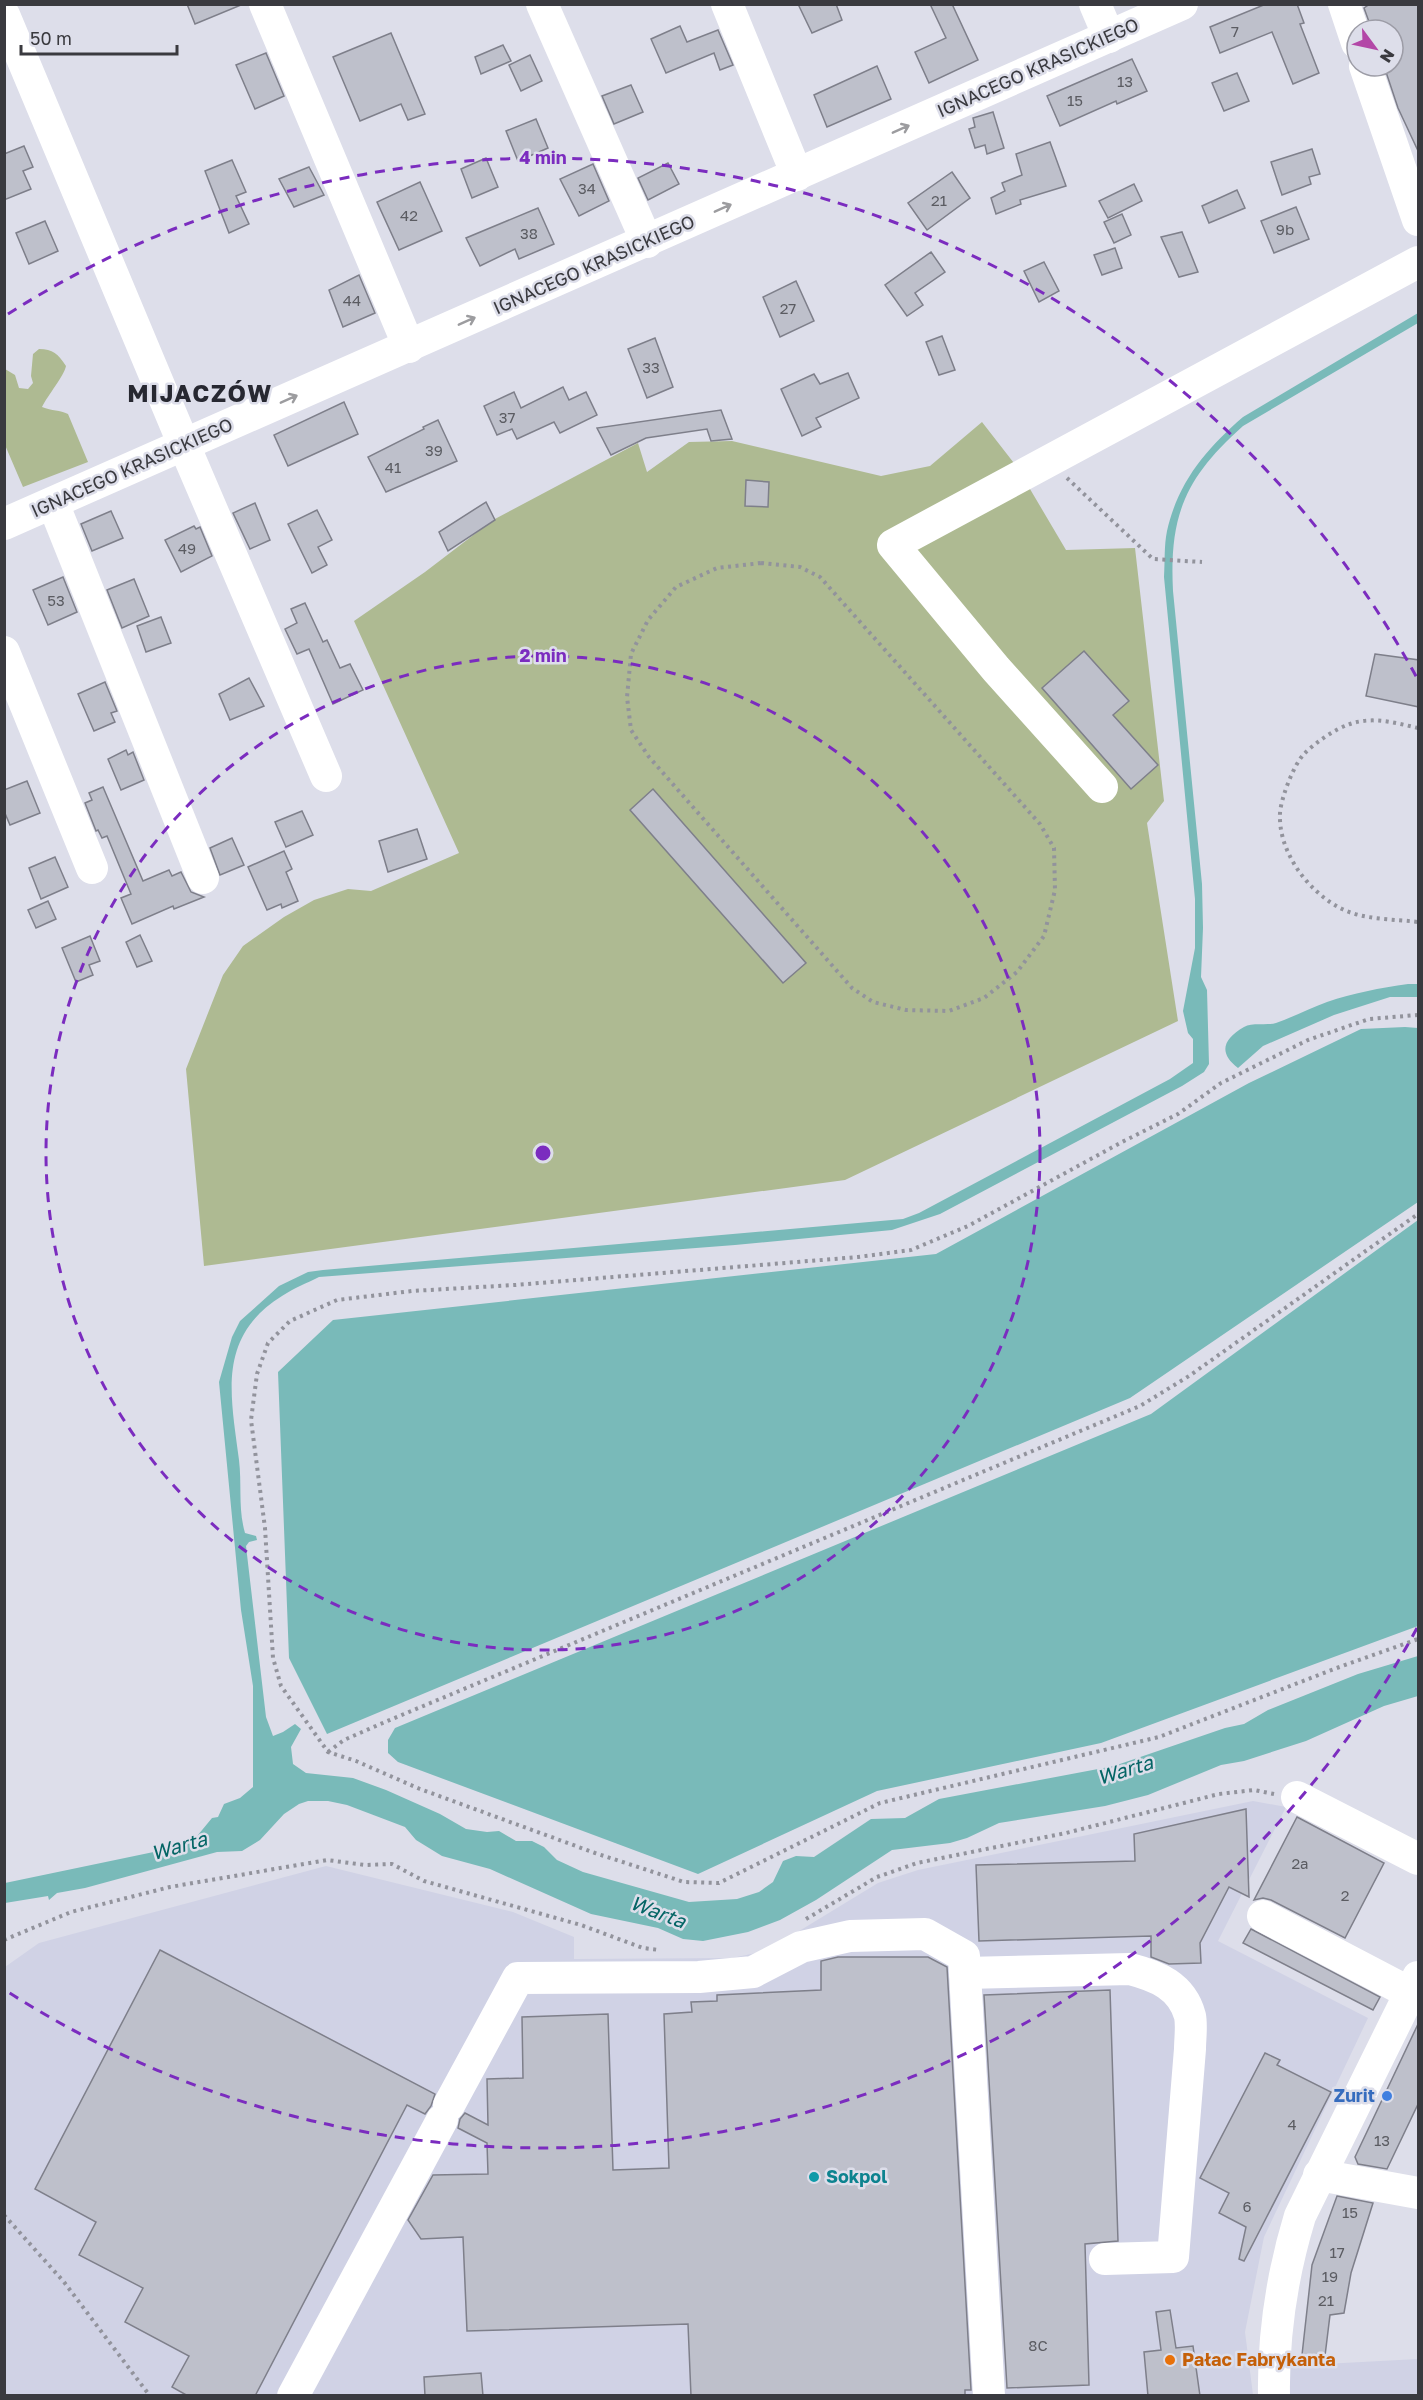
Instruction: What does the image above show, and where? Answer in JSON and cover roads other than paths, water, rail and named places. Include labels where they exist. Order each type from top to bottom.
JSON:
[{"type":"street","points":[[265,4],[409,346]]},
{"type":"street","points":[[542,4],[647,242]]},
{"type":"street","points":[[727,4],[797,175]]},
{"type":"street","points":[[1095,4],[1108,37]]},
{"type":"street","name":"IGNACEGO KRASICKIEGO","points":[[4,524],[1182,4]]},
{"type":"street","points":[[4,15],[326,776]]},
{"type":"street","points":[[1369,78],[1419,220]]},
{"type":"street","points":[[1102,787],[996,669],[893,545],[1419,262]]},
{"type":"street","points":[[52,502],[203,878]]},
{"type":"street","points":[[4,652],[92,868]]},
{"type":"street","points":[[1297,1797],[1419,1859]]},
{"type":"street","points":[[1263,1916],[1414,1985],[1300,2216],[1288,2256],[1280,2295],[1275,2342],[1274,2396]]},
{"type":"street","points":[[293,2396],[518,1978],[699,1977],[753,1972],[801,1947],[850,1936],[925,1934],[964,1956],[989,2396]]},
{"type":"street","points":[[965,1973],[1130,1969],[1155,1976],[1177,1989],[1190,2016],[1190,2049],[1173,2257],[1105,2259]]},
{"type":"street","points":[[1319,2175],[1419,2193]]},
{"type":"water","name":"Warta","points":[[1418,313],[1418,323],[1243,426],[1207,462],[1185,499],[1178,518],[1174,540],[1173,591],[1202,884],[1201,977],[1207,990],[1209,1064],[1204,1072],[1182,1086],[940,1214],[892,1230],[735,1245],[319,1277],[282,1296],[261,1312],[246,1330],[237,1349],[232,1391],[243,1524],[245,1533],[256,1536],[257,1540],[249,1542],[246,1546],[266,1717],[273,1736],[295,1724],[301,1729],[291,1747],[293,1764],[306,1773],[353,1778],[386,1790],[440,1814],[466,1829],[499,1831],[516,1841],[532,1841],[544,1847],[557,1860],[583,1872],[689,1902],[737,1899],[759,1892],[773,1882],[783,1861],[796,1856],[814,1857],[871,1819],[905,1818],[939,1799],[1114,1766],[1225,1728],[1244,1724],[1268,1710],[1358,1674],[1418,1656],[1418,1696],[1384,1706],[1306,1741],[1244,1761],[1221,1765],[1148,1795],[1105,1806],[999,1823],[950,1843],[892,1850],[816,1900],[780,1920],[748,1932],[703,1941],[683,1939],[658,1928],[591,1914],[490,1869],[442,1856],[416,1840],[405,1827],[347,1805],[328,1801],[308,1801],[299,1804],[284,1814],[260,1840],[242,1851],[217,1852],[85,1888],[57,1893],[49,1900],[48,1896],[5,1903],[5,1883],[168,1849],[193,1841],[212,1818],[218,1817],[224,1804],[240,1798],[253,1787],[253,1686],[241,1610],[219,1382],[232,1337],[240,1321],[279,1286],[308,1272],[323,1270],[903,1219],[919,1213],[1170,1079],[1193,1063],[1193,1039],[1188,1033],[1183,1011],[1195,948],[1195,899],[1164,577],[1166,536],[1172,513],[1178,497],[1195,468],[1217,441],[1243,417]]},
{"type":"water","points":[[1408,984],[1418,984],[1418,997],[1390,997],[1334,1015],[1263,1046],[1238,1068],[1226,1052],[1231,1036],[1247,1026],[1276,1023],[1337,999]]},
{"type":"water","points":[[1418,1028],[1418,1202],[1130,1398],[327,1734],[289,1658],[278,1372],[333,1320],[936,1254],[1249,1083],[1361,1029]]},
{"type":"water","points":[[1418,1220],[1418,1626],[1101,1743],[877,1791],[698,1874],[398,1762],[388,1753],[388,1740],[395,1728],[1151,1414]]},
{"type":"place","name":"Zurit","points":[[1387,2096]]},
{"type":"place","name":"Sokpol","points":[[814,2177]]},
{"type":"place","name":"Pałac Fabrykanta","points":[[1170,2360]]},
{"type":"district","name":"MIJACZÓW","points":[[200,394]]}]
